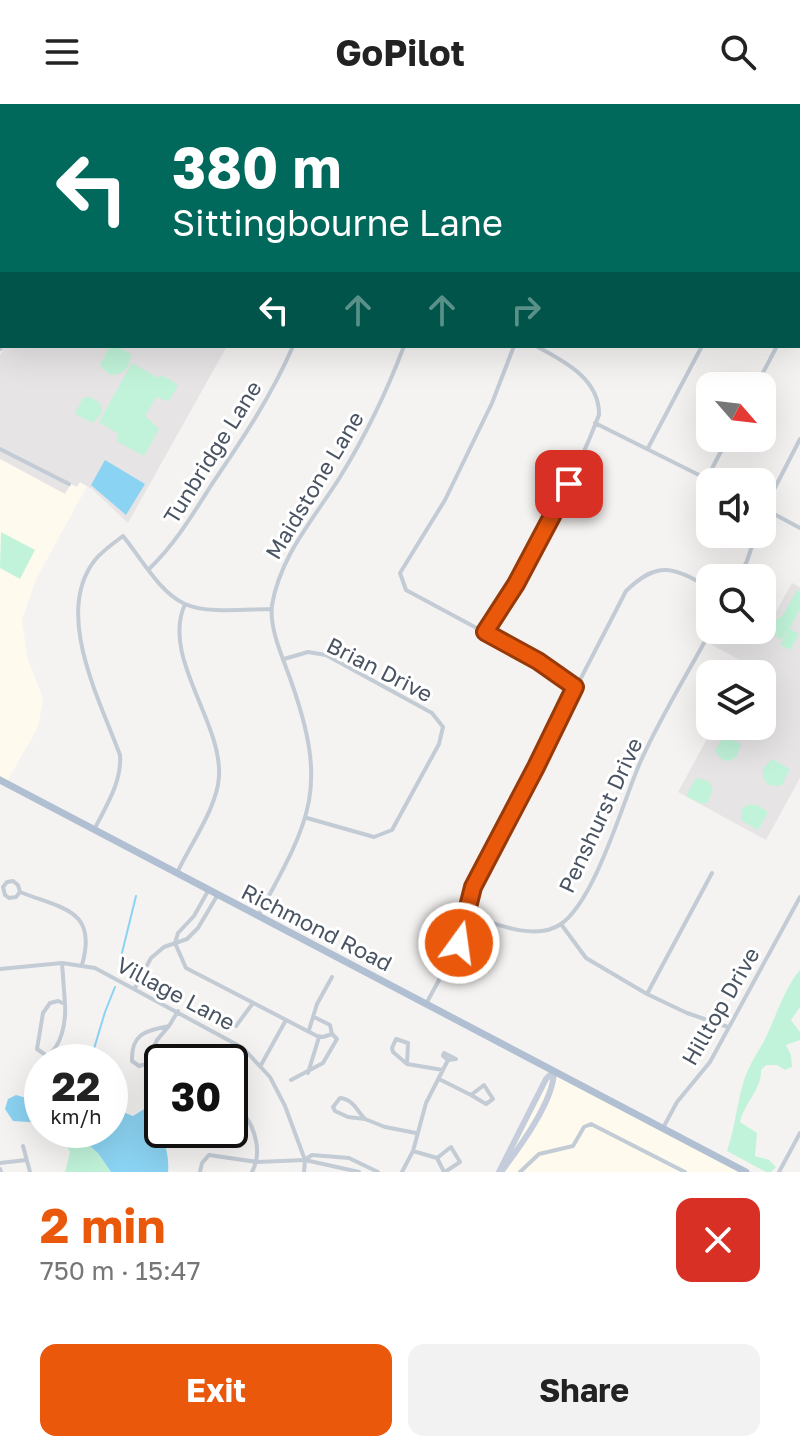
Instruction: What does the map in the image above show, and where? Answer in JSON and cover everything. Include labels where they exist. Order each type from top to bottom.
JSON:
[{"type":"main road","name":"Richmond Road","points":[[0,780],[746,1172]]},
{"type":"street","name":"Tunbridge Lane","points":[[149,569],[169,549],[236,449],[292,348]]},
{"type":"street","name":"Maidstone Lane","points":[[258,916],[307,818],[313,774],[304,715],[275,633],[272,609],[282,566],[357,449],[378,409],[403,348]]},
{"type":"street","points":[[513,348],[492,403],[445,500],[400,573],[406,590],[538,661],[575,687]]},
{"type":"street","points":[[485,632],[549,526],[595,423],[599,406],[592,387],[565,363],[539,348]]},
{"type":"street","points":[[648,448],[701,348]]},
{"type":"street","points":[[763,372],[776,348]]},
{"type":"street","points":[[595,423],[696,472]]},
{"type":"street","points":[[776,485],[800,439]]},
{"type":"street","points":[[0,449],[69,484]]},
{"type":"street","points":[[776,516],[800,528]]},
{"type":"street","points":[[94,830],[115,786],[121,764],[80,642],[77,622],[83,582],[95,560],[123,536],[162,587],[185,604],[205,608],[272,609]]},
{"type":"street","points":[[426,1004],[459,943],[473,887],[626,591],[640,577],[658,570],[673,569],[696,581]]},
{"type":"street","points":[[177,874],[216,793],[219,777],[214,747],[178,633],[185,604]]},
{"type":"street","name":"Penshurst Drive","points":[[466,914],[517,929],[543,931],[561,924],[582,899],[613,833],[639,764],[703,644]]},
{"type":"street","name":"Brian Drive","points":[[284,659],[308,652],[330,656],[432,713],[443,727],[439,744],[392,830],[374,837],[307,818]]},
{"type":"street","points":[[647,994],[712,873]]},
{"type":"street","points":[[13,881],[20,892],[16,897],[9,898],[3,887],[13,881]]},
{"type":"street","points":[[208,891],[194,916],[178,933],[175,943],[186,968],[319,1037],[332,1034]]},
{"type":"street","points":[[20,892],[78,916],[87,932],[82,965]]},
{"type":"street","points":[[135,988],[151,958],[164,947],[187,939],[198,928],[217,896]]},
{"type":"street","name":"Hilltop Drive","points":[[663,1128],[677,1102],[710,1062],[800,897]]},
{"type":"street","points":[[561,924],[586,958],[647,994],[687,1013],[729,1027]]},
{"type":"street","points":[[62,963],[65,1004],[65,1015],[57,1046],[47,1056],[41,1054],[37,1049],[43,1013],[50,1003],[58,1001],[65,1004]]},
{"type":"street","name":"Village Lane","points":[[0,969],[62,963],[95,968],[243,1048],[261,1065],[285,1106],[305,1160],[304,1172]]},
{"type":"street","points":[[309,1030],[317,1004],[332,977]]},
{"type":"street","points":[[236,1026],[253,1003]]},
{"type":"street","points":[[169,1026],[139,1035],[131,1048],[132,1061],[139,1066],[146,1064],[157,1040],[169,1026],[178,1011]]},
{"type":"street","points":[[291,1080],[323,1063],[337,1039],[330,1025],[314,1017]]},
{"type":"street","points":[[261,1065],[286,1020]]},
{"type":"street","points":[[308,1073],[319,1037]]},
{"type":"street","points":[[407,1064],[408,1043],[396,1039],[393,1052],[407,1064],[443,1070]]},
{"type":"street","points":[[402,1172],[413,1151],[426,1103],[448,1060]]},
{"type":"street","points":[[500,1172],[525,1138],[554,1083],[554,1071]]},
{"type":"street","points":[[439,1079],[486,1104],[493,1099],[484,1085],[471,1095]]},
{"type":"street","points":[[365,1119],[346,1098],[336,1100],[335,1111],[348,1117],[416,1133]]},
{"type":"street","points":[[248,1121],[257,1144],[257,1162],[252,1172]]},
{"type":"street","points":[[520,1172],[535,1156],[573,1146],[584,1127],[591,1124],[685,1172]]},
{"type":"street","points":[[779,1172],[800,1133]]},
{"type":"street","points":[[23,1146],[30,1172]]},
{"type":"street","points":[[413,1151],[437,1158],[445,1172],[460,1162],[451,1147],[437,1158]]},
{"type":"street","points":[[200,1172],[202,1163],[209,1155],[257,1162],[305,1160],[359,1172]]},
{"type":"street","points":[[305,1160],[312,1155],[349,1158],[378,1172]]},
{"type":"street","points":[[0,1168],[26,1160]]},
{"type":"shaded area","points":[[4,348],[226,348],[128,523],[92,489],[80,482],[77,487],[71,484],[65,494],[0,459],[0,355]]},
{"type":"shaded area","points":[[0,442],[87,486],[35,581],[22,620],[27,657],[43,699],[38,727],[6,783],[0,780]]},
{"type":"shaded area","points":[[792,583],[800,587],[800,778],[766,840],[678,792],[706,740],[776,740],[776,660],[740,660],[710,644],[776,644],[776,612]]},
{"type":"shaded area","points":[[554,1071],[746,1172],[499,1172]]},
{"type":"green space","points":[[109,348],[120,348],[131,354],[128,367],[119,374],[110,375],[100,365]]},
{"type":"green space","points":[[132,363],[178,385],[169,401],[156,397],[145,416],[159,429],[144,456],[118,442],[117,433],[99,422]]},
{"type":"green space","points":[[90,397],[100,403],[102,412],[93,423],[75,414],[83,398]]},
{"type":"green space","points":[[1,532],[35,550],[20,579],[0,568]]},
{"type":"green space","points":[[797,590],[800,592],[800,608],[790,629],[799,634],[790,650],[780,645],[789,629],[781,640],[776,636],[776,621],[782,617]]},
{"type":"green space","points":[[721,740],[733,740],[741,744],[737,756],[730,761],[721,759],[715,751]]},
{"type":"green space","points":[[772,759],[790,769],[781,786],[768,785],[763,777],[763,769]]},
{"type":"green space","points":[[696,778],[708,781],[713,789],[707,803],[702,804],[686,796]]},
{"type":"green space","points":[[749,804],[768,812],[758,830],[741,820],[742,809]]},
{"type":"green space","points":[[800,970],[800,1007],[791,1020],[800,1032],[800,1040],[786,1045],[792,1067],[785,1070],[777,1065],[766,1065],[761,1070],[759,1083],[740,1122],[757,1133],[755,1156],[769,1160],[776,1167],[766,1172],[727,1151],[746,1075],[789,986]]},
{"type":"green space","points":[[68,1148],[92,1148],[111,1172],[65,1172],[70,1152]]},
{"type":"water","points":[[105,460],[145,484],[126,515],[91,485]]},
{"type":"water","points":[[16,1095],[24,1097],[24,1122],[13,1121],[5,1109],[8,1099]]},
{"type":"water","points":[[144,1109],[144,1148],[166,1148],[168,1172],[111,1172],[92,1148],[128,1148],[128,1114],[133,1116]]},
{"type":"waterway","points":[[119,965],[136,896]]},
{"type":"waterway","points":[[95,1044],[115,987]]},
{"type":"route","points":[[459,943],[473,887],[575,687],[538,661],[485,632],[549,526],[569,484]]}]
